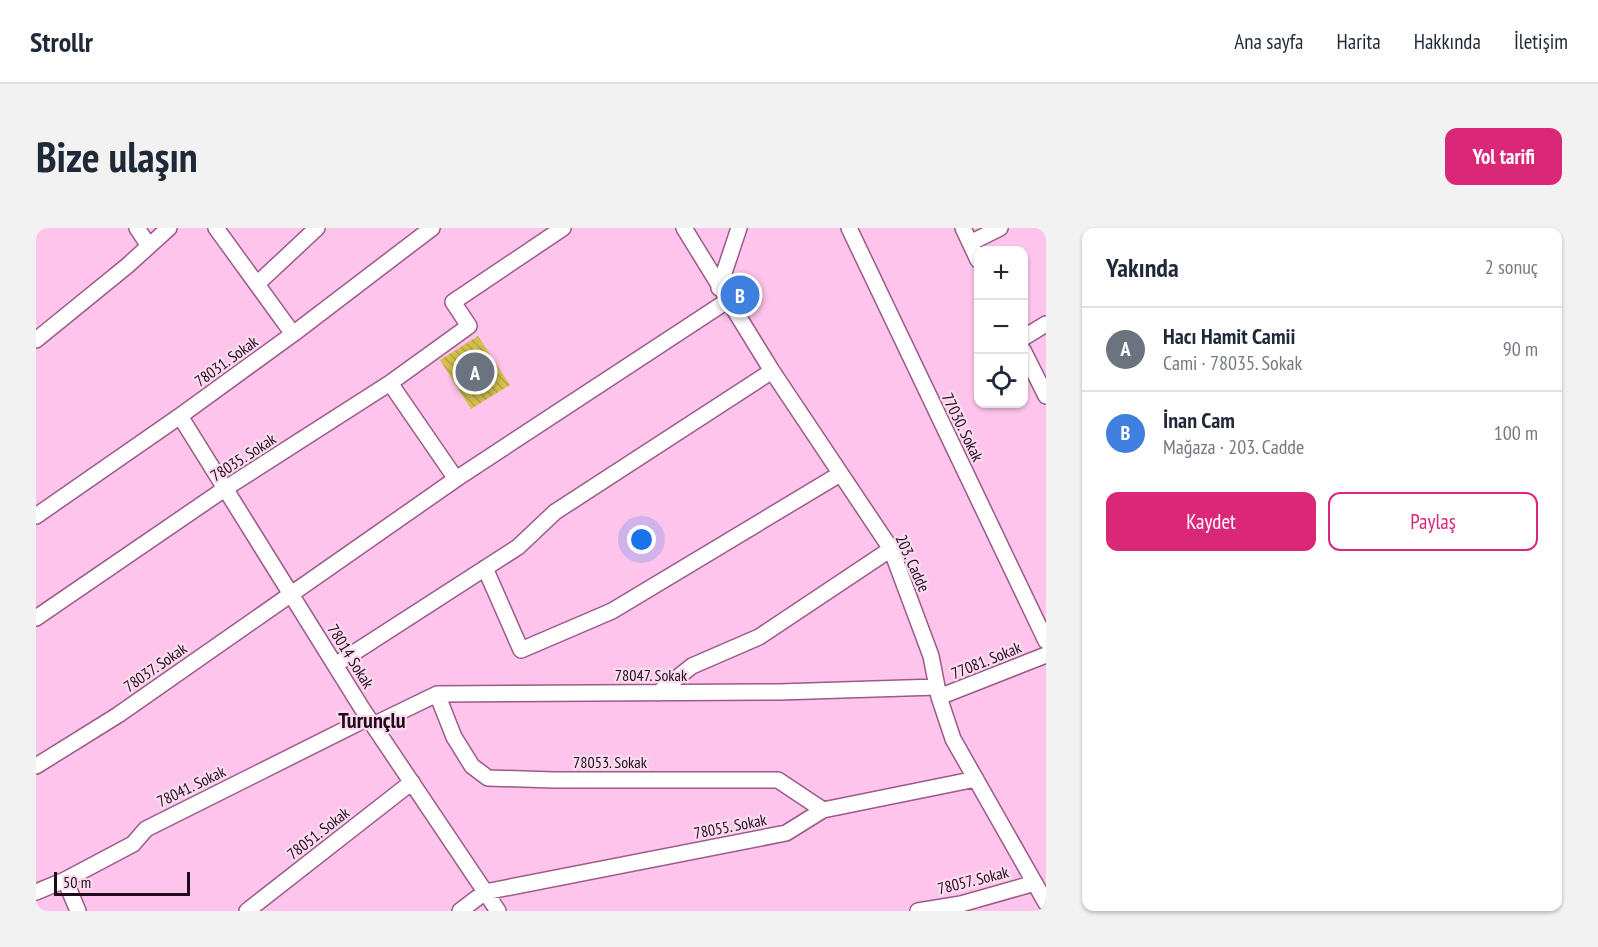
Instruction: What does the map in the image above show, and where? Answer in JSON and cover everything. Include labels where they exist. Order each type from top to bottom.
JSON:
[{"type":"street","points":[[137,228],[149,246]]},
{"type":"street","points":[[39,332],[127,266],[169,228]]},
{"type":"street","points":[[216,228],[293,334]]},
{"type":"street","points":[[257,284],[317,228]]},
{"type":"street","name":"78031. Sokak","points":[[36,516],[293,334],[432,228]]},
{"type":"street","name":"78035. Sokak","points":[[36,618],[226,488],[390,383],[469,326],[453,302],[563,228]]},
{"type":"street","name":"203. Cadde","points":[[684,228],[772,371],[891,549],[931,656],[938,692],[953,739],[1046,903]]},
{"type":"street","points":[[724,294],[739,228]]},
{"type":"street","name":"77030. Sokak","points":[[849,228],[1046,641]]},
{"type":"street","points":[[963,228],[974,252]]},
{"type":"street","points":[[970,243],[1000,228]]},
{"type":"street","name":"78037. Sokak","points":[[36,766],[118,715],[724,294]]},
{"type":"street","points":[[1028,335],[1046,324]]},
{"type":"street","points":[[1025,354],[1046,396]]},
{"type":"street","points":[[335,665],[518,547],[555,512],[772,371]]},
{"type":"street","points":[[390,383],[456,480]]},
{"type":"street","name":"78014 Sokak","points":[[180,416],[335,665],[498,911]]},
{"type":"street","points":[[485,568],[521,650],[612,611],[840,474]]},
{"type":"street","points":[[658,693],[692,666],[759,637],[891,549]]},
{"type":"street","name":"77081. Sokak","points":[[938,692],[1046,655]]},
{"type":"street","name":"78047. Sokak","points":[[371,721],[437,694],[938,692]]},
{"type":"street","name":"78053. Sokak","points":[[437,694],[454,737],[472,766],[488,778],[778,780],[823,810]]},
{"type":"street","name":"78041. Sokak","points":[[36,892],[65,880],[133,844],[146,829],[371,721]]},
{"type":"street","name":"78055. Sokak","points":[[485,892],[786,833],[823,810],[976,779]]},
{"type":"street","name":"78051. Sokak","points":[[248,911],[411,782]]},
{"type":"street","points":[[65,880],[78,911]]},
{"type":"street","name":"78057. Sokak","points":[[918,911],[961,904],[1035,883]]},
{"type":"street","points":[[460,911],[485,892]]},
{"type":"building","points":[[478,336],[510,385],[471,409],[440,360]]},
{"type":"place","name":"İnan Cam","points":[[740,295]]},
{"type":"place","name":"Hacı Hamit Camii","points":[[475,372]]},
{"type":"district","name":"Turunçlu","points":[[372,720]]}]
